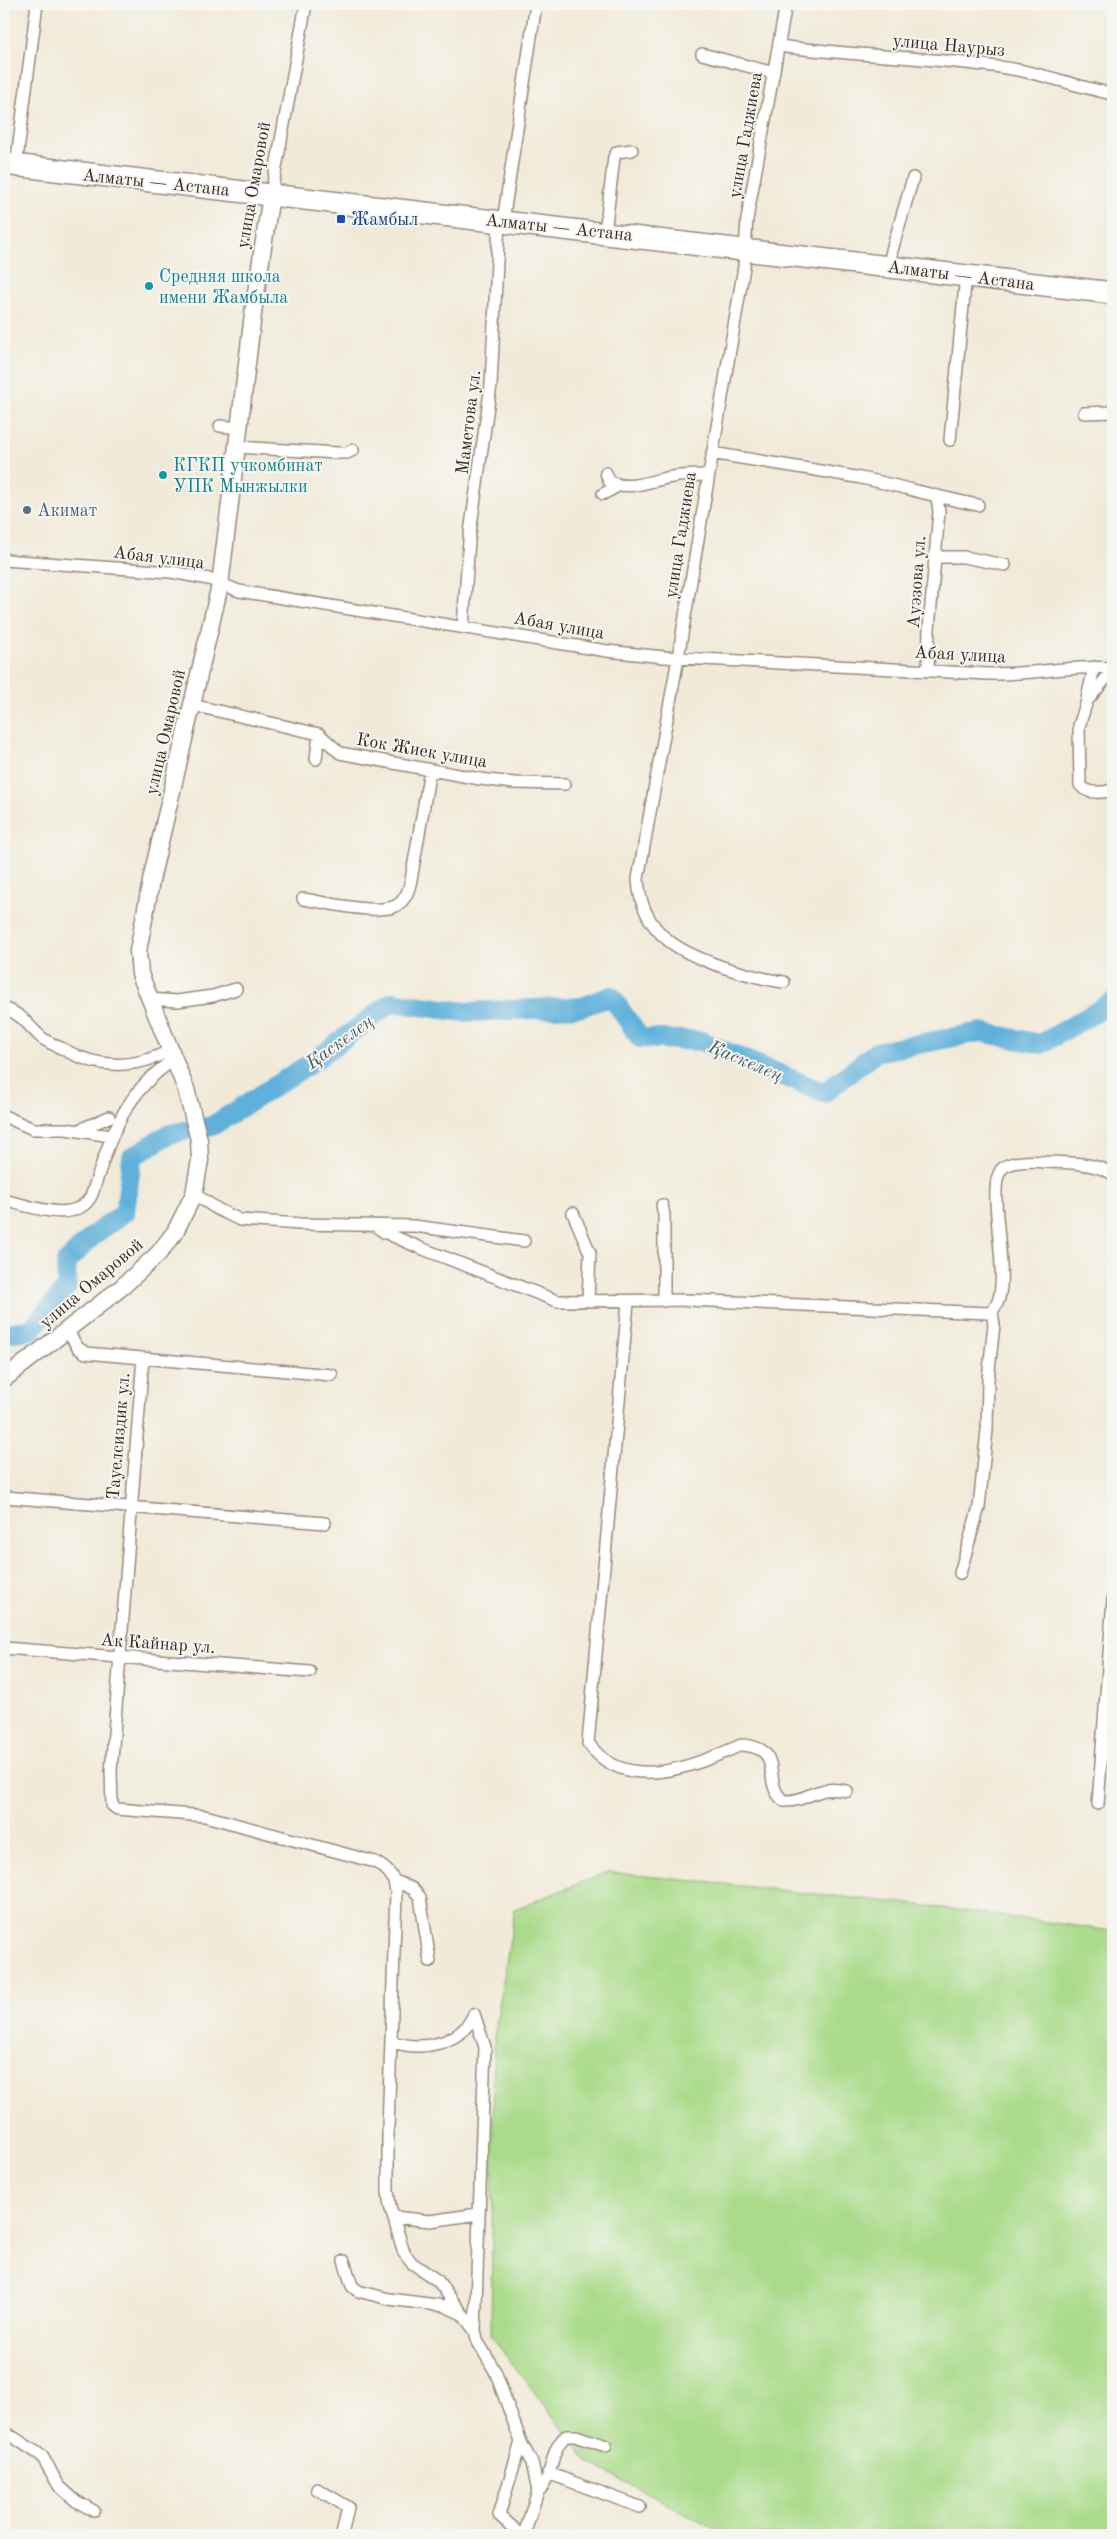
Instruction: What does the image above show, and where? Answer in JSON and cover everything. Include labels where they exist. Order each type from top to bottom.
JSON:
[{"type":"highway","name":"Алматы — Астана","points":[[10,165],[1113,293]]},
{"type":"street","points":[[10,165],[38,4]]},
{"type":"street","name":"улица Омаровой","points":[[4,1379],[122,1287],[158,1254],[175,1232],[194,1194],[200,1160],[199,1140],[173,1054],[140,974],[138,951],[146,906],[220,584],[254,306],[271,195],[306,4]]},
{"type":"street","name":"Маметова ул.","points":[[463,627],[469,540],[493,360],[501,221],[536,4]]},
{"type":"street","name":"улица Гаджиева","points":[[784,982],[770,981],[716,965],[684,952],[653,926],[642,905],[638,879],[678,658],[746,249],[747,220],[786,4]]},
{"type":"street","name":"улица Наурыз","points":[[779,46],[838,54],[1008,68],[1049,76],[1113,94]]},
{"type":"street","points":[[702,54],[774,73]]},
{"type":"street","points":[[605,233],[614,157],[617,152],[632,150]]},
{"type":"street","points":[[889,266],[913,178]]},
{"type":"street","points":[[950,440],[966,275]]},
{"type":"street","points":[[1084,413],[1113,412]]},
{"type":"street","points":[[220,426],[240,428]]},
{"type":"street","points":[[238,447],[337,453],[347,453],[352,450]]},
{"type":"street","points":[[712,453],[849,476],[902,487],[937,498],[978,505]]},
{"type":"street","points":[[606,473],[609,480],[620,485]]},
{"type":"street","points":[[603,494],[620,485],[653,483],[670,477],[708,474]]},
{"type":"street","name":"Ауэзова ул.","points":[[928,670],[934,557],[939,511],[937,498]]},
{"type":"street","points":[[934,557],[964,557],[1005,565]]},
{"type":"street","name":"Абая улица","points":[[4,560],[82,561],[171,572],[196,576],[239,591],[607,651],[678,658],[1021,674],[1094,667],[1113,669]]},
{"type":"street","points":[[1094,667],[1079,726],[1080,785],[1085,790],[1092,792],[1113,790]]},
{"type":"street","points":[[1086,701],[1113,669]]},
{"type":"street","name":"Кок Жиек улица","points":[[192,705],[319,734],[340,753],[514,783],[565,784]]},
{"type":"street","points":[[316,759],[319,734]]},
{"type":"street","points":[[303,899],[370,909],[391,907],[404,900],[411,880],[430,770]]},
{"type":"street","points":[[150,999],[177,1001],[214,996],[236,989]]},
{"type":"street","points":[[4,1008],[26,1019],[43,1038],[77,1057],[124,1065],[140,1063],[173,1054]]},
{"type":"street","points":[[4,1200],[60,1211],[81,1209],[88,1202],[92,1194],[111,1136],[128,1104],[173,1054]]},
{"type":"street","points":[[4,1116],[33,1129],[74,1130],[83,1129],[109,1117]]},
{"type":"street","points":[[74,1130],[111,1136]]},
{"type":"street","points":[[960,1573],[979,1507],[987,1430],[988,1379],[994,1325],[992,1312],[998,1304],[1001,1280],[996,1192],[1000,1171],[1006,1166],[1015,1163],[1042,1162],[1077,1163],[1100,1168],[1113,1174]]},
{"type":"street","points":[[194,1194],[219,1210],[240,1220],[414,1226],[524,1241]]},
{"type":"street","points":[[662,1205],[664,1215],[664,1301]]},
{"type":"street","points":[[573,1213],[590,1253],[588,1301]]},
{"type":"street","points":[[375,1226],[418,1247],[547,1298],[588,1301],[664,1301],[992,1312]]},
{"type":"street","points":[[628,1302],[588,1743],[604,1761],[634,1771],[656,1773],[681,1769],[741,1745],[748,1745],[768,1754],[772,1763],[775,1791],[784,1801],[797,1799],[822,1789],[833,1788],[847,1791]]},
{"type":"street","name":"Тауелсиздик ул.","points":[[4,1497],[132,1508],[143,1358],[86,1352],[78,1348],[67,1330]]},
{"type":"street","points":[[143,1358],[332,1375]]},
{"type":"street","points":[[324,1523],[132,1508],[111,1772],[111,1800],[114,1808],[204,1816],[288,1837],[375,1862],[385,1868],[395,1880],[414,1889],[420,1897],[430,1961]]},
{"type":"street","points":[[1098,1804],[1113,1598]]},
{"type":"street","name":"Ак Кайнар ул.","points":[[4,1648],[310,1672]]},
{"type":"street","points":[[395,1880],[388,2192],[404,2253],[412,2263],[438,2281],[475,2331]]},
{"type":"street","points":[[391,2041],[412,2046],[438,2044],[452,2040],[470,2024],[474,2014],[486,2047],[478,2214],[475,2331],[478,2342],[495,2371],[532,2463],[538,2491]]},
{"type":"street","points":[[394,2217],[430,2221],[478,2214]]},
{"type":"street","points":[[344,2261],[352,2286],[366,2294],[445,2306],[461,2314]]},
{"type":"street","points":[[4,2431],[42,2456],[59,2486],[76,2501],[94,2511]]},
{"type":"street","points":[[522,2442],[499,2515],[523,2535],[538,2491],[548,2473],[558,2444],[566,2436],[576,2436],[606,2446]]},
{"type":"street","points":[[548,2473],[640,2507]]},
{"type":"street","points":[[317,2489],[348,2507],[342,2535]]},
{"type":"green space","points":[[608,1872],[920,1905],[1113,1931],[1113,2535],[727,2535],[588,2462],[491,2336],[494,2037],[515,1909]]},
{"type":"waterway","name":"Қаскелең","points":[[202,1128],[212,1126],[314,1061],[392,1002],[465,1012],[582,1007],[611,996],[640,1038],[701,1041],[824,1093],[876,1052],[981,1032],[1041,1044],[1113,1002]]},
{"type":"waterway","name":"Қаскелең","points":[[4,1333],[31,1330],[67,1287],[66,1262],[95,1234],[125,1212],[132,1157],[169,1134],[184,1131]]},
{"type":"place","name":"Жамбыл","points":[[341,219]]},
{"type":"place","name":"Средняя школа имени Жамбыла","points":[[149,286]]},
{"type":"place","name":"КГКП учкомбинат УПК Мынжылки","points":[[163,475]]},
{"type":"place","name":"Акимат","points":[[27,510]]}]
